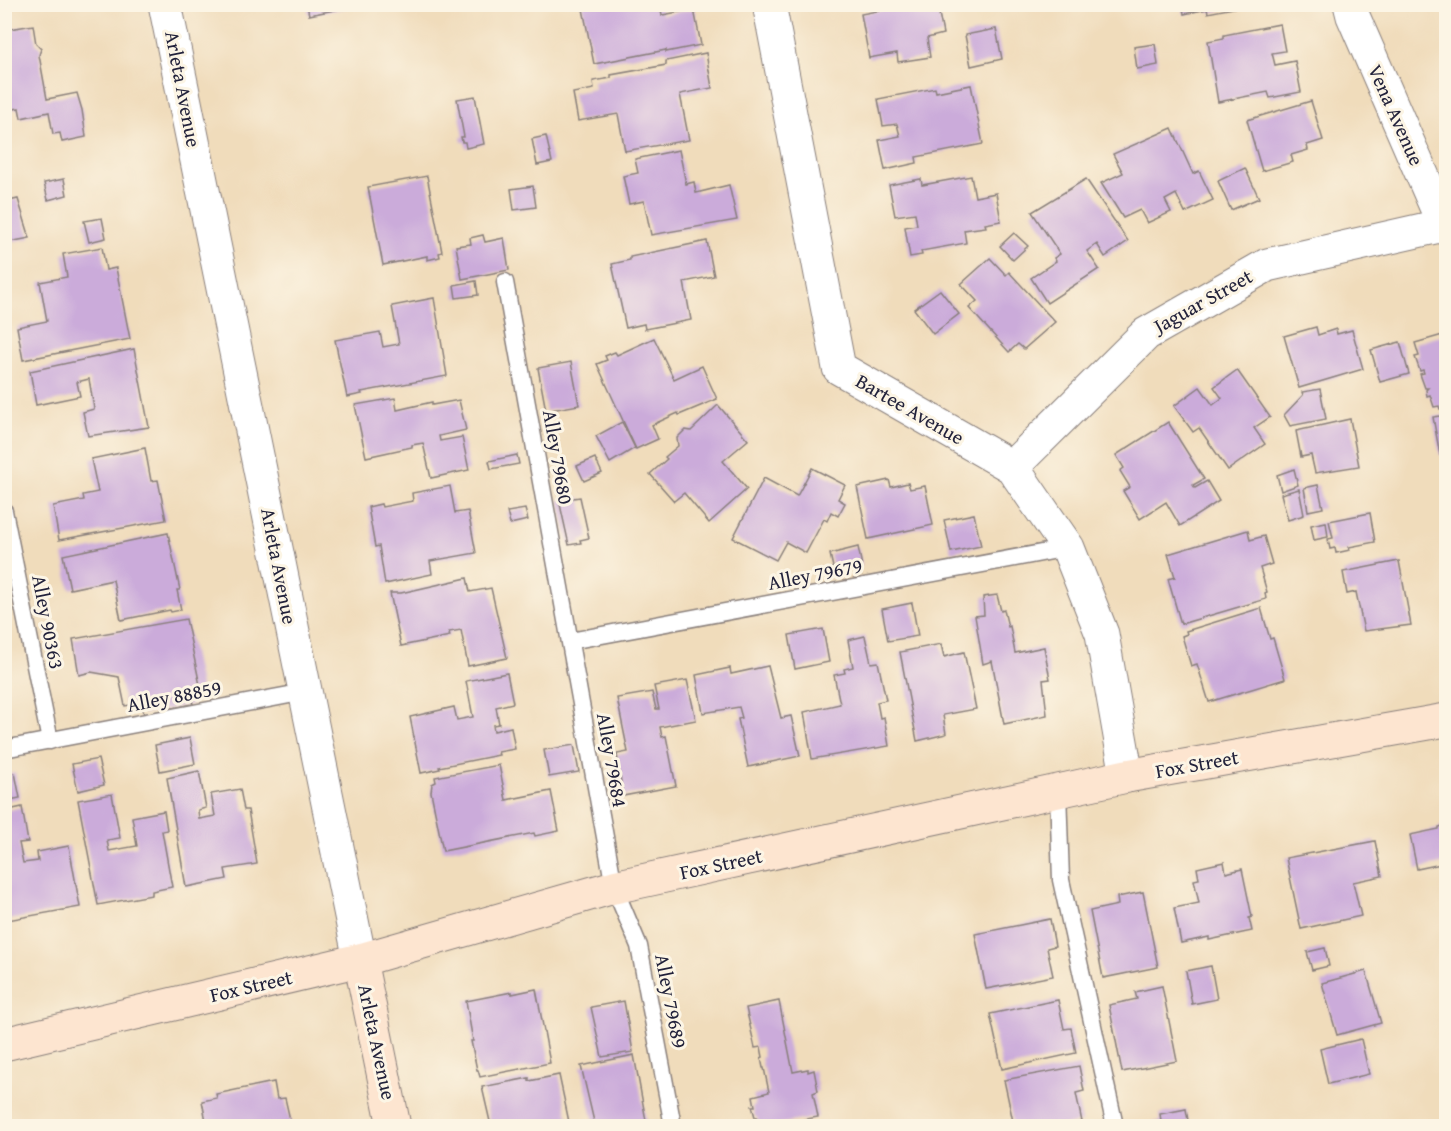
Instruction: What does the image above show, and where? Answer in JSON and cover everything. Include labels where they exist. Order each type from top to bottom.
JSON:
[{"type":"main road","name":"Fox Street","points":[[4,1044],[360,960],[614,887],[1127,776],[1446,720]]},
{"type":"main road","name":"Arleta Avenue","points":[[360,960],[394,1126]]},
{"type":"street","name":"Arleta Avenue","points":[[165,4],[360,960]]},
{"type":"street","name":"Bartee Avenue","points":[[769,4],[839,368],[1012,467],[1068,548],[1101,634],[1127,776]]},
{"type":"street","name":"Vena Avenue","points":[[1350,4],[1353,16],[1444,225]]},
{"type":"street","name":"Jaguar Street","points":[[1012,467],[1146,334],[1267,265],[1444,225]]},
{"type":"lane","name":"Alley 79680","points":[[505,282],[570,641]]},
{"type":"lane","name":"Alley 90363","points":[[4,511],[50,741]]},
{"type":"lane","name":"Alley 79679","points":[[570,641],[1068,548]]},
{"type":"lane","name":"Alley 79684","points":[[570,641],[614,887]]},
{"type":"lane","name":"Alley 88859","points":[[4,749],[305,692]]},
{"type":"lane","points":[[1058,791],[1061,880],[1114,1126]]},
{"type":"lane","name":"Alley 79689","points":[[614,887],[639,946],[673,1126]]},
{"type":"building","points":[[582,4],[660,4],[662,15],[694,9],[701,45],[594,64]]},
{"type":"building","points":[[920,4],[921,11],[938,8],[943,34],[927,38],[930,57],[898,62],[897,53],[869,58],[861,14]]},
{"type":"building","points":[[1182,4],[1244,4],[1244,6],[1208,13],[1207,9],[1184,14]]},
{"type":"building","points":[[307,5],[355,5],[355,6],[309,15]]},
{"type":"building","points":[[1280,24],[1285,51],[1272,53],[1275,65],[1295,61],[1301,92],[1270,98],[1268,92],[1218,102],[1208,41],[1224,38],[1224,35]]},
{"type":"building","points":[[33,25],[36,44],[41,49],[39,55],[47,99],[77,93],[86,137],[62,142],[60,133],[53,134],[49,112],[21,118],[19,108],[4,111],[4,30]]},
{"type":"building","points":[[996,29],[1002,59],[971,66],[965,35]]},
{"type":"building","points":[[1155,44],[1158,65],[1137,69],[1134,47]]},
{"type":"building","points":[[706,53],[712,88],[680,94],[689,140],[625,151],[618,114],[578,121],[573,93],[594,89],[593,81],[611,78],[611,75],[666,65],[666,61]]},
{"type":"building","points":[[971,85],[983,144],[916,157],[917,163],[885,170],[879,140],[900,136],[897,124],[883,126],[878,99],[935,88],[936,92]]},
{"type":"building","points":[[475,96],[484,144],[466,148],[461,137],[464,137],[457,99]]},
{"type":"building","points":[[1311,101],[1323,140],[1307,145],[1308,150],[1291,155],[1293,162],[1262,171],[1247,120]]},
{"type":"building","points":[[1172,128],[1193,174],[1199,171],[1213,200],[1185,213],[1176,194],[1165,200],[1171,212],[1147,223],[1140,210],[1123,218],[1101,183],[1123,173],[1113,154]]},
{"type":"building","points":[[546,136],[552,162],[537,165],[532,139]]},
{"type":"building","points":[[679,150],[686,184],[694,182],[696,193],[729,185],[737,220],[651,235],[644,201],[629,204],[623,176],[638,173],[635,159]]},
{"type":"building","points":[[1245,168],[1259,198],[1231,210],[1218,181]]},
{"type":"building","points":[[427,176],[442,252],[439,253],[440,257],[427,260],[427,256],[383,265],[368,187]]},
{"type":"building","points":[[971,176],[975,197],[996,193],[1001,221],[985,224],[986,227],[964,230],[966,243],[921,251],[922,255],[910,257],[905,227],[917,225],[915,213],[895,216],[889,185],[921,179],[922,185]]},
{"type":"building","points":[[64,179],[67,195],[48,200],[44,183]]},
{"type":"building","points":[[1086,179],[1128,241],[1105,257],[1097,244],[1087,251],[1099,269],[1047,303],[1031,278],[1056,261],[1054,258],[1060,254],[1032,212]]},
{"type":"building","points":[[533,186],[536,207],[514,210],[511,189]]},
{"type":"building","points":[[18,199],[30,238],[4,243],[4,202]]},
{"type":"building","points":[[102,218],[106,238],[89,242],[84,221]]},
{"type":"building","points":[[1014,233],[1028,246],[1013,260],[1000,246]]},
{"type":"building","points":[[483,235],[485,242],[504,238],[509,270],[462,279],[456,246],[471,244],[470,238]]},
{"type":"building","points":[[707,241],[714,276],[684,282],[691,320],[645,329],[644,324],[626,328],[612,264],[630,260],[630,257]]},
{"type":"building","points":[[102,247],[106,270],[116,268],[130,339],[23,360],[17,327],[47,321],[40,282],[67,277],[63,254]]},
{"type":"building","points":[[990,258],[1006,275],[1009,272],[1055,322],[1024,349],[1018,344],[1009,352],[969,308],[977,301],[961,284]]},
{"type":"building","points":[[476,281],[478,295],[456,298],[454,285]]},
{"type":"building","points":[[940,290],[959,314],[933,334],[914,309]]},
{"type":"building","points":[[434,298],[447,376],[361,392],[362,394],[347,397],[335,340],[380,332],[383,347],[399,344],[392,306]]},
{"type":"building","points":[[1316,327],[1318,335],[1336,329],[1337,334],[1352,330],[1363,369],[1299,388],[1284,336]]},
{"type":"building","points":[[1446,334],[1446,407],[1440,409],[1439,406],[1434,407],[1430,395],[1427,396],[1428,388],[1425,388],[1420,374],[1424,373],[1423,370],[1420,371],[1415,357],[1419,356],[1415,343]]},
{"type":"building","points":[[654,338],[674,379],[702,366],[717,399],[652,425],[658,439],[636,449],[597,364],[607,360],[605,356],[615,352],[617,355]]},
{"type":"building","points":[[1400,342],[1409,374],[1380,382],[1371,350]]},
{"type":"building","points":[[134,349],[149,427],[88,436],[83,412],[94,409],[89,379],[77,382],[80,396],[36,405],[30,371]]},
{"type":"building","points":[[571,362],[579,405],[546,411],[538,368]]},
{"type":"building","points":[[1237,370],[1270,417],[1254,428],[1265,444],[1228,470],[1199,428],[1193,432],[1174,406],[1200,387],[1213,405],[1222,398],[1214,387]]},
{"type":"building","points":[[1320,389],[1326,419],[1290,426],[1284,415],[1303,395],[1302,392]]},
{"type":"building","points":[[395,398],[397,410],[432,402],[432,405],[459,400],[466,430],[439,436],[440,441],[462,437],[469,470],[431,478],[423,443],[366,457],[355,405]]},
{"type":"building","points":[[718,405],[748,440],[723,461],[747,489],[709,523],[684,493],[674,501],[650,474],[678,446],[677,438],[685,430],[691,431]]},
{"type":"building","points":[[1446,415],[1446,453],[1440,455],[1433,417]]},
{"type":"building","points":[[1350,419],[1359,466],[1315,473],[1311,455],[1301,457],[1296,431]]},
{"type":"building","points":[[622,422],[635,448],[610,463],[596,436]]},
{"type":"building","points":[[1168,422],[1204,479],[1193,485],[1195,488],[1207,481],[1219,501],[1180,526],[1166,502],[1140,519],[1123,491],[1130,487],[1120,471],[1124,468],[1116,455]]},
{"type":"building","points":[[145,448],[151,481],[158,480],[166,520],[59,540],[53,506],[84,500],[83,495],[98,492],[91,459]]},
{"type":"building","points":[[517,455],[519,464],[491,469],[489,461]]},
{"type":"building","points":[[595,458],[602,473],[584,481],[577,466]]},
{"type":"building","points":[[812,468],[845,485],[838,499],[845,503],[838,516],[831,512],[827,521],[824,519],[806,553],[786,542],[776,560],[733,538],[764,478],[797,496]]},
{"type":"building","points":[[1294,469],[1298,485],[1281,491],[1277,475]]},
{"type":"building","points":[[889,480],[891,487],[908,483],[910,489],[925,486],[933,525],[868,539],[857,487]]},
{"type":"building","points":[[1318,485],[1323,508],[1308,511],[1304,488]]},
{"type":"building","points":[[450,486],[455,513],[468,511],[476,553],[430,561],[432,574],[385,584],[379,546],[375,547],[368,507],[381,504],[382,507],[413,501],[412,493]]},
{"type":"building","points":[[1299,489],[1304,515],[1288,520],[1281,494]]},
{"type":"building","points":[[580,497],[589,538],[580,540],[581,543],[569,545],[559,500]]},
{"type":"building","points":[[525,509],[528,520],[510,524],[507,512]]},
{"type":"building","points":[[1370,513],[1375,542],[1349,547],[1350,550],[1336,553],[1335,548],[1330,549],[1328,539],[1333,538],[1329,521]]},
{"type":"building","points":[[974,514],[981,546],[951,552],[944,520]]},
{"type":"building","points":[[1326,522],[1328,537],[1314,540],[1311,525]]},
{"type":"building","points":[[1248,530],[1250,540],[1264,536],[1272,564],[1260,568],[1267,592],[1265,593],[1266,599],[1181,624],[1168,579],[1175,577],[1168,554]]},
{"type":"building","points":[[168,533],[180,590],[177,590],[181,610],[171,612],[170,610],[121,620],[113,580],[70,589],[63,555]]},
{"type":"building","points":[[858,547],[862,566],[834,572],[830,554]]},
{"type":"building","points":[[1399,561],[1411,625],[1364,631],[1356,592],[1347,594],[1343,572]]},
{"type":"building","points":[[467,578],[470,592],[491,588],[507,658],[468,666],[461,630],[449,632],[450,636],[401,646],[390,593],[401,593]]},
{"type":"building","points":[[997,595],[1001,611],[1004,610],[1008,627],[1010,626],[1015,653],[1044,647],[1050,679],[1043,680],[1047,715],[1004,724],[992,661],[983,664],[975,616],[984,615],[983,597]]},
{"type":"building","points":[[912,603],[918,636],[888,641],[882,609]]},
{"type":"building","points":[[1261,608],[1285,679],[1209,702],[1197,664],[1191,666],[1182,636],[1187,634],[1186,631]]},
{"type":"building","points":[[186,619],[201,690],[190,692],[193,704],[144,714],[141,703],[125,706],[119,677],[91,672],[79,675],[73,639]]},
{"type":"building","points":[[823,629],[829,662],[795,669],[789,635]]},
{"type":"building","points":[[865,636],[871,663],[878,662],[886,700],[877,702],[880,718],[884,717],[889,746],[812,759],[804,712],[840,704],[834,675],[845,673],[844,669],[853,667],[848,640]]},
{"type":"building","points":[[941,644],[944,657],[964,652],[976,709],[943,715],[946,734],[917,741],[900,652]]},
{"type":"building","points":[[768,666],[781,718],[791,716],[800,756],[748,767],[738,719],[742,718],[739,707],[703,713],[696,675],[730,668],[731,674]]},
{"type":"building","points":[[507,673],[513,703],[496,707],[499,724],[493,725],[494,731],[511,727],[515,749],[498,752],[499,755],[421,773],[410,717],[454,707],[457,720],[473,717],[466,681]]},
{"type":"building","points":[[687,680],[696,720],[660,727],[662,737],[666,736],[676,786],[623,796],[617,754],[628,752],[617,698],[652,692],[656,709],[659,709],[654,686]]},
{"type":"building","points":[[190,738],[195,764],[160,771],[155,745]]},
{"type":"building","points":[[574,745],[579,772],[549,777],[544,750]]},
{"type":"building","points":[[98,759],[104,785],[78,791],[72,764]]},
{"type":"building","points":[[499,765],[506,800],[551,791],[559,831],[535,836],[534,833],[443,851],[431,792],[432,784],[436,782],[435,777]]},
{"type":"building","points":[[199,771],[206,808],[198,810],[199,819],[215,816],[211,794],[240,789],[244,810],[248,810],[257,864],[225,869],[227,879],[186,887],[167,778]]},
{"type":"building","points":[[15,773],[20,798],[4,801],[4,775]]},
{"type":"building","points":[[112,794],[120,838],[107,840],[109,851],[137,846],[132,817],[164,811],[167,830],[162,831],[172,887],[152,891],[152,895],[98,905],[78,800]]},
{"type":"building","points":[[22,807],[28,842],[19,843],[23,863],[38,861],[37,852],[69,846],[80,907],[8,920],[4,902],[4,811]]},
{"type":"building","points":[[1446,825],[1446,863],[1417,869],[1410,835],[1439,829]]},
{"type":"building","points":[[1375,841],[1382,876],[1353,882],[1361,916],[1301,929],[1286,858]]},
{"type":"building","points":[[1224,862],[1226,873],[1242,869],[1252,917],[1249,918],[1252,931],[1181,943],[1174,908],[1199,903],[1194,880],[1199,879],[1197,868]]},
{"type":"building","points":[[1143,892],[1158,967],[1103,978],[1090,911],[1118,905],[1117,897]]},
{"type":"building","points":[[1050,919],[1055,946],[1047,948],[1053,976],[986,989],[975,934]]},
{"type":"building","points":[[1325,948],[1329,966],[1312,970],[1307,952]]},
{"type":"building","points":[[1211,966],[1217,999],[1192,1004],[1186,971]]},
{"type":"building","points":[[1366,971],[1381,1023],[1337,1035],[1322,983]]},
{"type":"building","points":[[1162,986],[1177,1061],[1122,1072],[1109,1005],[1137,999],[1135,992]]},
{"type":"building","points":[[536,989],[550,1063],[480,1077],[471,1041],[473,1041],[466,1001]]},
{"type":"building","points":[[1058,1000],[1064,1029],[1071,1028],[1076,1053],[1002,1069],[990,1014]]},
{"type":"building","points":[[624,1001],[633,1052],[602,1057],[591,1007]]},
{"type":"building","points":[[779,1001],[793,1072],[814,1070],[818,1091],[813,1093],[818,1117],[759,1126],[752,1106],[755,1106],[753,1096],[769,1092],[761,1058],[763,1057],[761,1047],[755,1048],[746,1008]]},
{"type":"building","points":[[1361,1039],[1369,1074],[1328,1084],[1320,1049]]},
{"type":"building","points":[[634,1055],[647,1126],[595,1126],[581,1066]]},
{"type":"building","points":[[1079,1066],[1084,1091],[1076,1093],[1082,1122],[1060,1126],[1014,1126],[1004,1080]]},
{"type":"building","points":[[559,1075],[569,1122],[564,1123],[564,1126],[491,1126],[482,1087]]},
{"type":"building","points":[[274,1082],[277,1099],[285,1098],[291,1124],[283,1126],[207,1126],[202,1101],[217,1098],[216,1094]]},
{"type":"building","points":[[1186,1109],[1189,1126],[1139,1126],[1161,1121],[1160,1114]]}]
